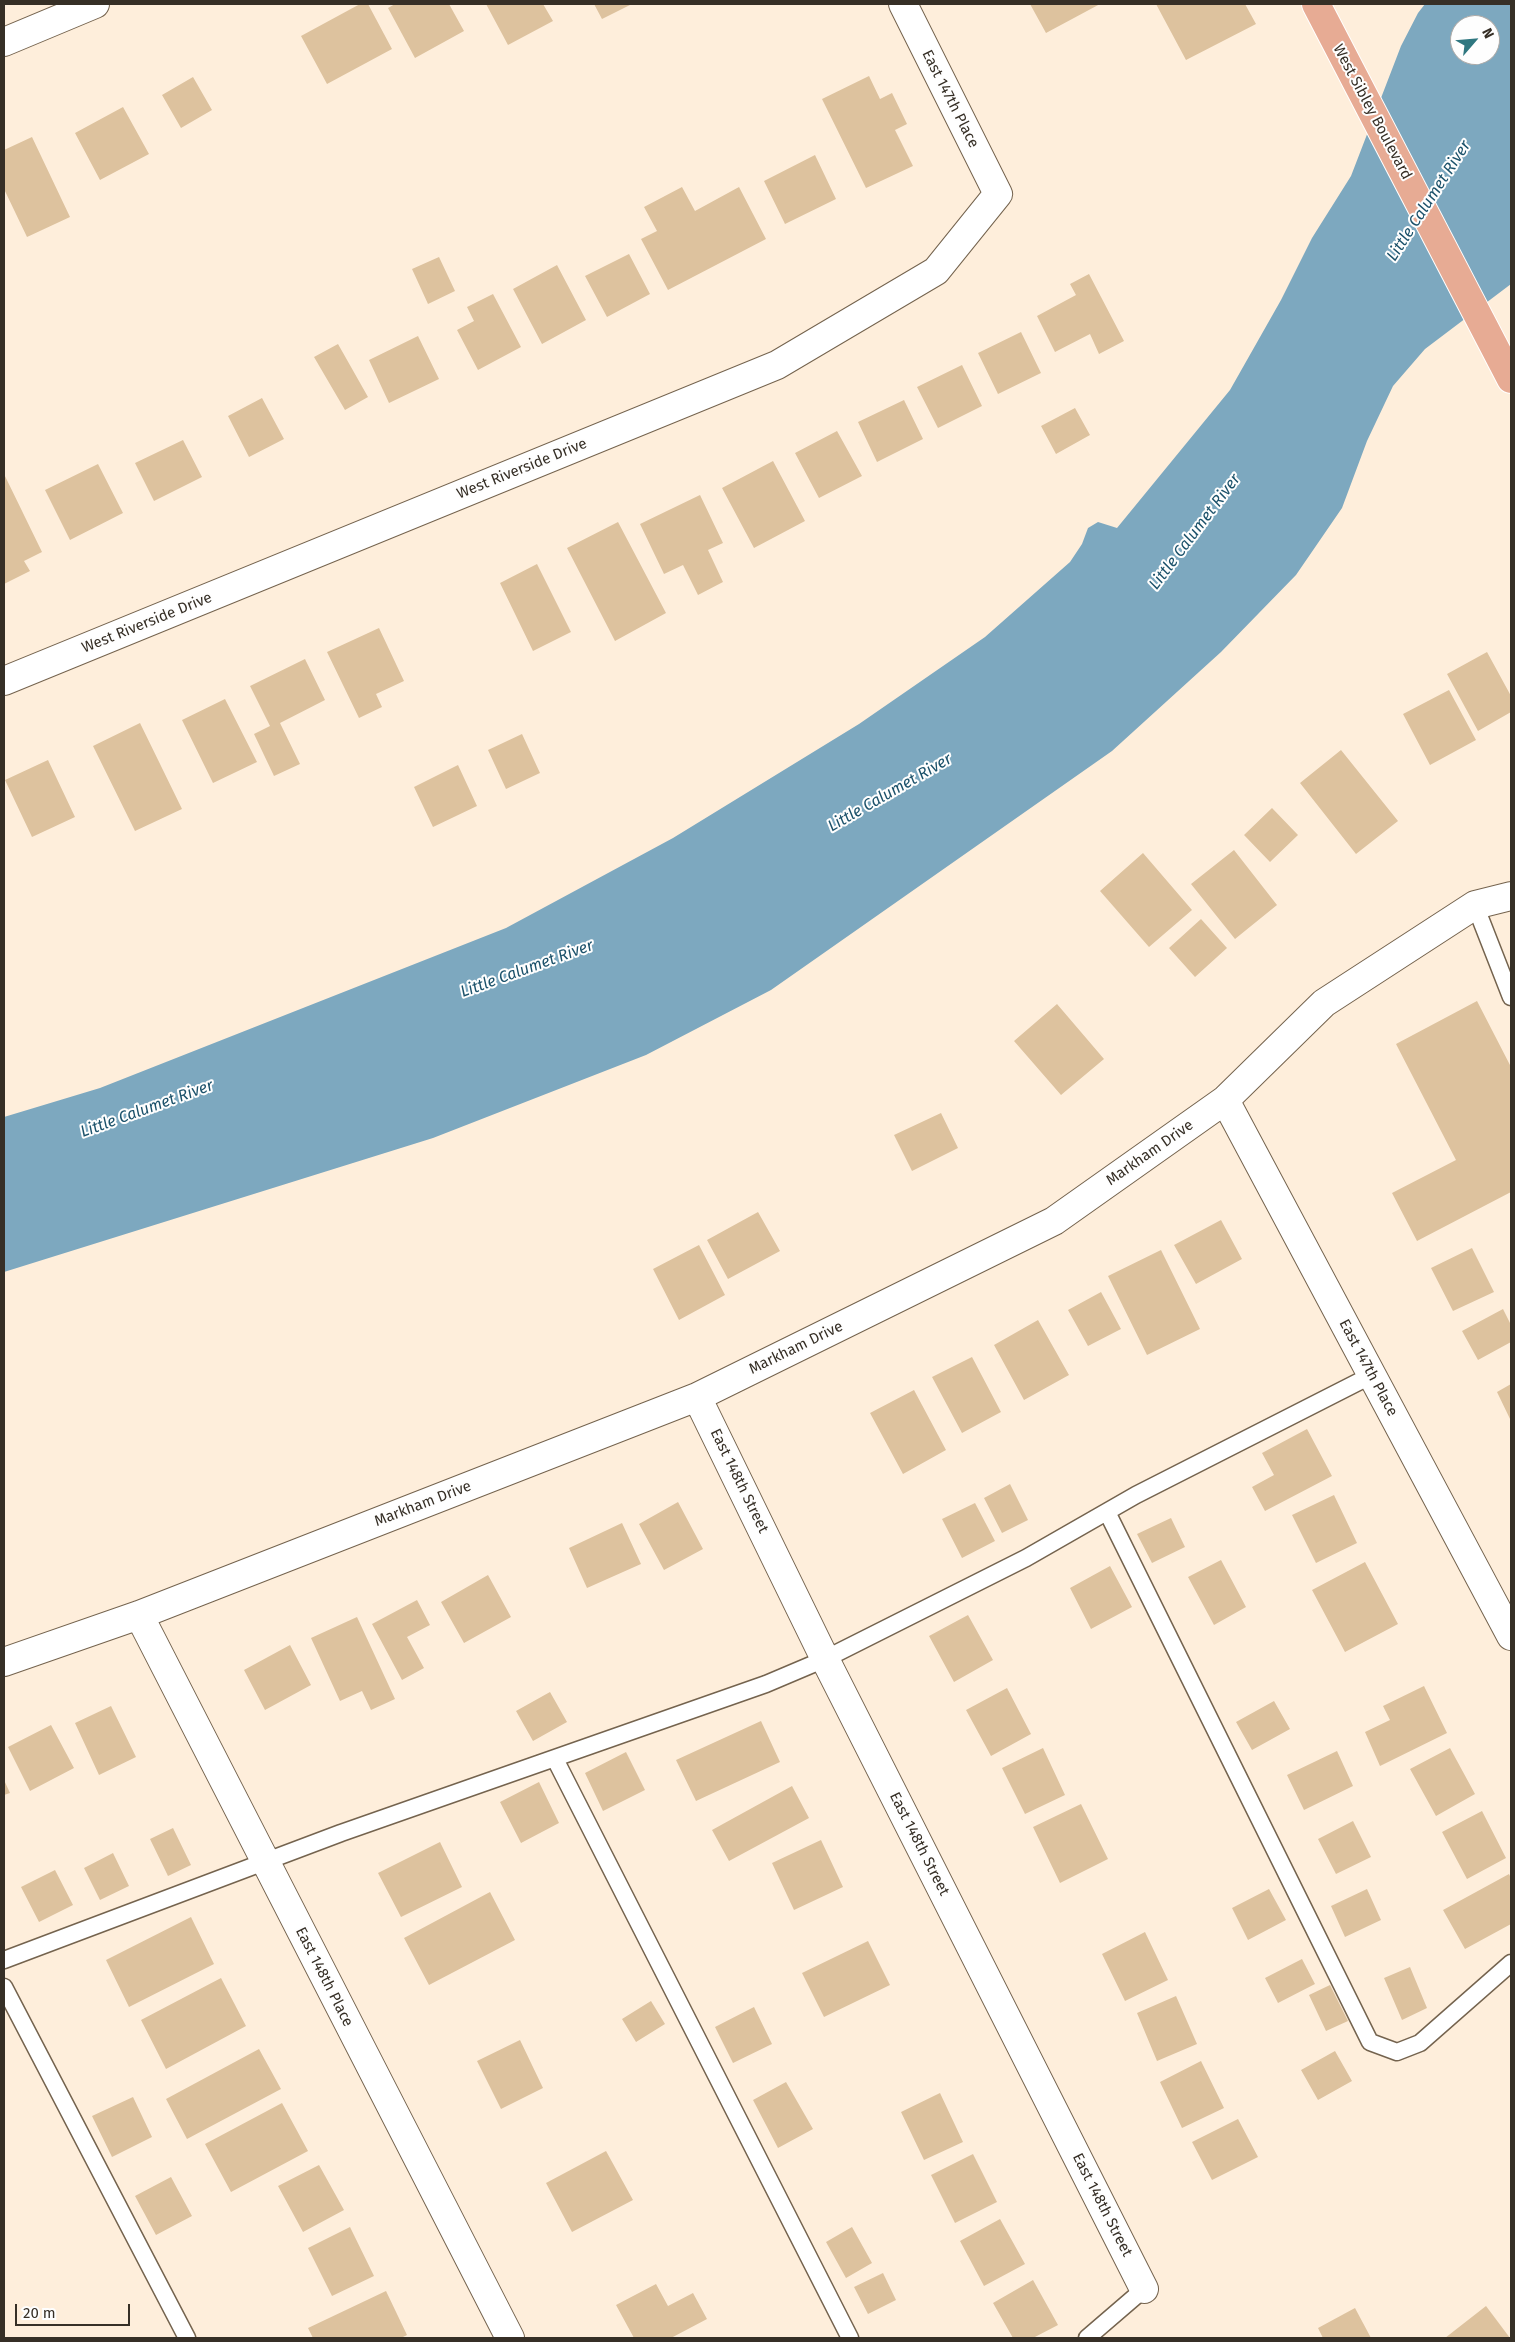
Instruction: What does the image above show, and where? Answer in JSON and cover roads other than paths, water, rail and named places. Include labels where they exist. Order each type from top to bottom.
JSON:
[{"type":"main road","name":"West Sibley Boulevard","points":[[1316,4],[1505,367]]},
{"type":"street","points":[[4,42],[95,4]]},
{"type":"street","name":"East 147th Place","points":[[903,4],[998,194]]},
{"type":"street","name":"West Riverside Drive","points":[[4,681],[777,365],[936,271],[998,194]]},
{"type":"street","name":"Markham Drive","points":[[4,1662],[139,1615],[698,1397],[1054,1221],[1225,1100],[1324,1003],[1475,905],[1511,896]]},
{"type":"street","name":"East 147th Place","points":[[1225,1100],[1511,1636]]},
{"type":"street","name":"East 148th Street","points":[[698,1397],[825,1659],[1144,2289]]},
{"type":"street","name":"East 148th Place","points":[[139,1615],[510,2338]]},
{"type":"lane","points":[[1475,905],[1511,997]]},
{"type":"lane","points":[[4,1960],[265,1861],[766,1684],[825,1659],[1026,1558],[1107,1512],[1372,1375]]},
{"type":"lane","points":[[1107,1512],[1370,2042],[1397,2052],[1420,2043],[1511,1963]]},
{"type":"lane","points":[[555,1759],[850,2338]]},
{"type":"lane","points":[[4,1987],[187,2338]]},
{"type":"lane","points":[[1087,2338],[1144,2289]]},
{"type":"water","name":"Little Calumet River","points":[[1425,4],[1511,4],[1511,284],[1425,349],[1393,386],[1367,441],[1342,508],[1296,575],[1221,652],[1112,751],[771,990],[646,1055],[433,1138],[4,1272],[4,1117],[100,1088],[506,928],[673,838],[859,724],[985,637],[1070,562],[1082,544],[1088,528],[1098,522],[1117,528],[1230,390],[1281,300],[1312,238],[1351,176],[1401,46],[1418,13]]}]
